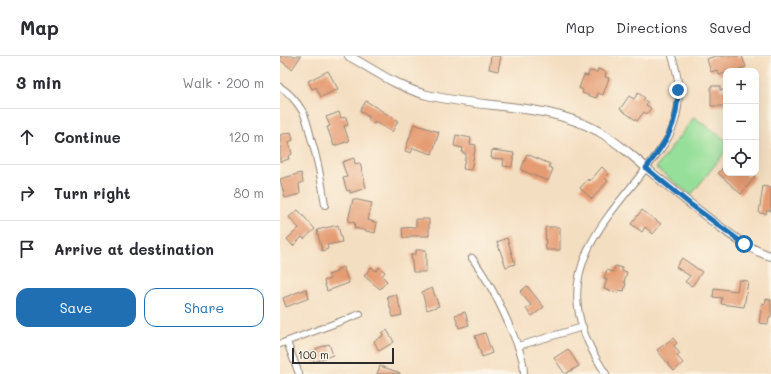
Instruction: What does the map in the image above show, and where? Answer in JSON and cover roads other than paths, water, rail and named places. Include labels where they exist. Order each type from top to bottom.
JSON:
[{"type":"street","points":[[349,56],[412,91],[445,99],[507,106],[566,117],[598,131],[621,146],[690,204],[737,240],[753,249],[771,256]]},
{"type":"street","points":[[606,374],[590,346],[583,327],[577,300],[577,286],[586,252],[604,222],[669,136],[678,104],[678,78],[672,56]]},
{"type":"street","points":[[280,87],[296,102],[307,122],[321,173],[325,205]]},
{"type":"street","points":[[472,258],[499,301],[518,346],[522,358],[524,374]]},
{"type":"street","points":[[280,344],[360,314]]},
{"type":"street","points":[[518,346],[583,327]]},
{"type":"street","points":[[287,342],[299,374]]}]
